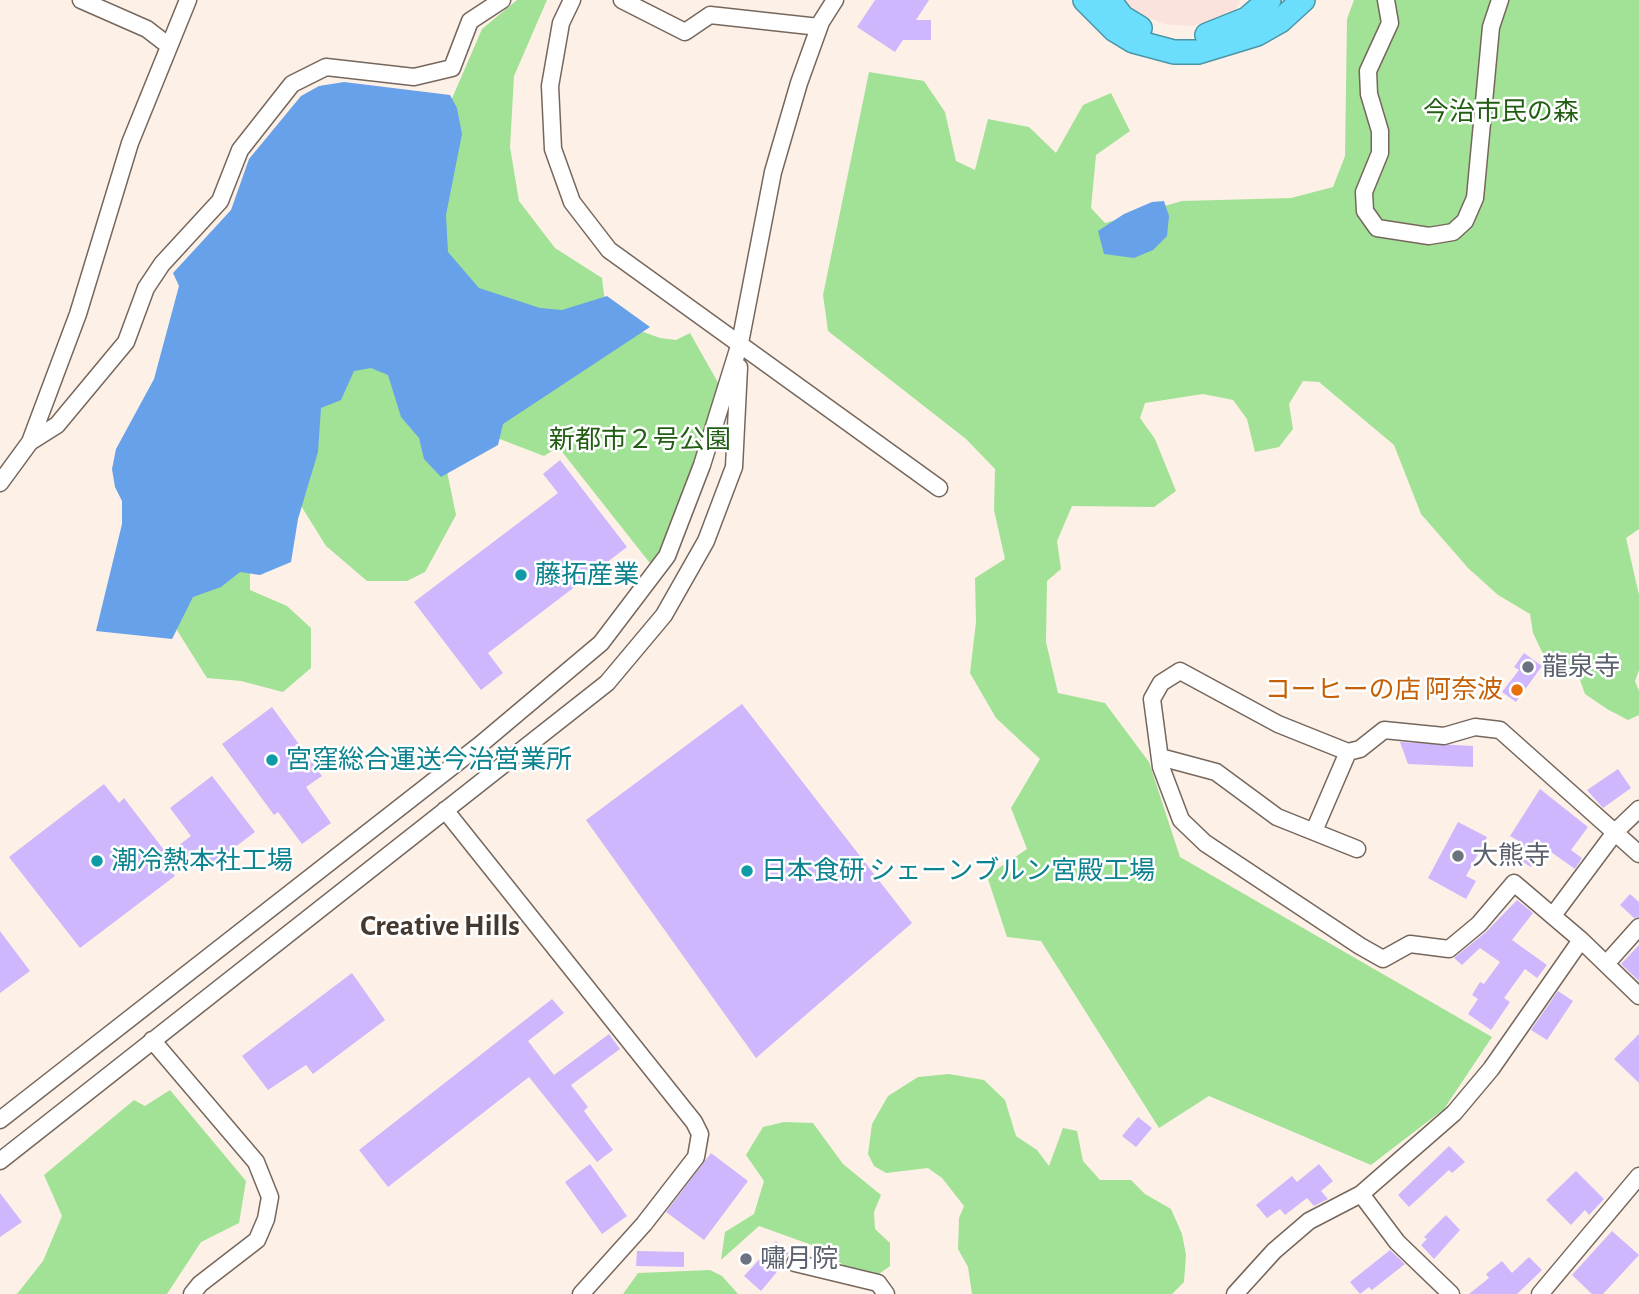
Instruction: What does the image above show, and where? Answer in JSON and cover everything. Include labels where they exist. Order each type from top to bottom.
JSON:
[{"type":"highway","points":[[1085,0],[1115,30],[1133,41],[1174,52],[1198,52],[1257,34],[1280,21],[1303,0]]},
{"type":"highway","points":[[1109,0],[1122,17],[1139,28],[1185,38],[1226,30],[1248,19],[1269,0]]},
{"type":"street","points":[[81,0],[147,29],[169,46]]},
{"type":"street","points":[[0,483],[30,442],[78,314],[130,144],[188,0]]},
{"type":"street","points":[[30,442],[57,425],[126,342],[146,288],[162,264],[220,201],[240,150],[292,83],[326,67],[414,77],[452,68],[470,21],[502,0]]},
{"type":"street","points":[[572,0],[561,23],[550,86],[554,149],[572,202],[609,250],[939,488]]},
{"type":"street","points":[[622,0],[685,32],[710,15],[820,27]]},
{"type":"street","points":[[0,1120],[481,744],[601,643],[667,556],[702,465],[740,343],[773,172],[820,27],[835,0]]},
{"type":"street","points":[[1386,0],[1390,23],[1368,71],[1369,94],[1380,131],[1380,153],[1364,192],[1365,211],[1377,228],[1429,236],[1452,232],[1465,220],[1475,198],[1492,27],[1500,0]]},
{"type":"street","points":[[0,1161],[607,683],[664,615],[706,541],[734,467],[740,343]]},
{"type":"street","points":[[1638,994],[1554,914],[1514,883],[1479,924],[1449,949],[1410,944],[1383,959],[1205,843],[1181,820],[1160,757],[1153,699],[1161,683],[1180,671],[1278,724],[1348,752],[1360,749],[1384,730],[1444,736],[1475,727],[1500,730],[1639,854]]},
{"type":"street","points":[[1314,831],[1348,752]]},
{"type":"street","points":[[1160,757],[1216,772],[1277,817],[1357,849]]},
{"type":"street","points":[[1554,914],[1616,831],[1639,809]]},
{"type":"street","points":[[445,810],[694,1122],[700,1134],[696,1157],[644,1224],[582,1294]]},
{"type":"street","points":[[1606,964],[1639,927]]},
{"type":"street","points":[[1236,1294],[1274,1251],[1309,1222],[1361,1194],[1454,1114],[1491,1069],[1581,940]]},
{"type":"street","points":[[152,1040],[256,1162],[270,1197],[257,1240],[200,1284],[192,1294]]},
{"type":"street","points":[[1539,1294],[1639,1176]]},
{"type":"street","points":[[1361,1194],[1396,1242],[1451,1294]]},
{"type":"street","points":[[795,1263],[878,1283],[886,1294]]},
{"type":"shaded area","points":[[1123,0],[1240,0],[1236,9],[1215,21],[1190,26],[1164,24],[1128,8]]},
{"type":"green space","name":"新都市２号公園","points":[[517,0],[547,0],[514,76],[510,147],[519,201],[555,248],[602,278],[607,319],[660,338],[676,340],[690,333],[725,395],[699,472],[653,567],[563,453],[562,445],[544,456],[471,428],[442,447],[456,515],[425,572],[407,581],[367,581],[326,546],[290,488],[250,554],[250,590],[287,606],[311,628],[311,668],[283,692],[241,681],[207,678],[163,608],[420,257],[431,147],[482,29]]},
{"type":"green space","name":"今治市民の森","points":[[1354,0],[1639,0],[1639,529],[1626,538],[1639,595],[1639,670],[1635,681],[1639,691],[1639,715],[1628,720],[1607,709],[1585,694],[1580,680],[1543,654],[1533,633],[1530,614],[1498,595],[1468,568],[1421,514],[1394,445],[1319,382],[1303,381],[1289,404],[1293,429],[1279,447],[1255,452],[1247,419],[1233,400],[1203,394],[1145,403],[1140,418],[1155,439],[1176,491],[1154,507],[1072,506],[1057,541],[1061,569],[1047,581],[1046,642],[1058,693],[1105,703],[1149,762],[1180,857],[1492,1037],[1444,1109],[1371,1165],[1209,1096],[1159,1128],[1041,941],[1007,937],[987,876],[1027,849],[1011,808],[1040,759],[996,718],[970,673],[976,622],[975,578],[1005,559],[994,510],[995,469],[966,439],[828,331],[823,295],[869,72],[924,81],[945,112],[956,161],[975,170],[988,119],[1029,127],[1056,153],[1083,105],[1111,93],[1130,131],[1096,155],[1091,208],[1105,223],[1182,201],[1291,198],[1333,187],[1345,156],[1347,19]]},
{"type":"green space","points":[[949,1074],[984,1080],[1005,1100],[1016,1136],[1037,1150],[1049,1166],[1063,1128],[1077,1131],[1083,1161],[1100,1180],[1131,1180],[1145,1194],[1171,1209],[1182,1234],[1186,1255],[1184,1282],[1172,1294],[972,1294],[968,1267],[958,1249],[959,1218],[964,1206],[942,1178],[928,1168],[886,1173],[874,1166],[868,1154],[872,1124],[888,1096],[918,1077]]},
{"type":"green space","points":[[170,1090],[246,1181],[239,1223],[201,1242],[167,1294],[17,1294],[43,1261],[62,1216],[44,1175],[134,1100],[145,1106]]},
{"type":"green space","points":[[784,1122],[813,1123],[843,1164],[881,1195],[874,1212],[875,1229],[890,1243],[890,1266],[879,1274],[846,1267],[820,1248],[759,1226],[721,1260],[725,1232],[754,1214],[764,1181],[746,1155],[763,1127]]},
{"type":"green space","points":[[710,1270],[722,1276],[738,1294],[623,1294],[638,1273]]},
{"type":"water","points":[[344,82],[450,95],[457,108],[462,134],[446,215],[448,252],[479,288],[540,308],[562,310],[607,296],[650,327],[503,424],[498,445],[441,477],[424,459],[419,438],[401,417],[388,375],[371,368],[354,371],[341,400],[321,408],[318,452],[298,519],[291,562],[260,575],[240,572],[221,587],[193,597],[172,639],[96,631],[122,524],[122,501],[115,487],[112,469],[116,449],[154,379],[179,286],[173,273],[231,210],[249,159],[301,96],[319,86]]},
{"type":"water","points":[[1164,201],[1169,216],[1167,236],[1153,250],[1134,258],[1104,254],[1098,231],[1124,214],[1152,202]]},
{"type":"building","points":[[875,0],[929,0],[916,20],[931,20],[931,40],[903,40],[895,52],[857,27]]},
{"type":"building","name":"藤拓産業","points":[[560,460],[627,547],[488,653],[503,673],[481,690],[414,602],[558,493],[543,474]]},
{"type":"building","points":[[1524,653],[1542,666],[1516,702],[1502,692],[1519,670],[1514,667]]},
{"type":"building","name":"日本食研 シェーンブルン宮殿工場","points":[[742,704],[912,923],[756,1058],[586,820]]},
{"type":"building","name":"宮窪総合運送今治営業所","points":[[272,707],[322,776],[306,787],[331,823],[302,844],[278,812],[274,815],[222,744]]},
{"type":"building","points":[[1400,742],[1473,746],[1473,767],[1408,764]]},
{"type":"building","points":[[1618,769],[1631,788],[1603,808],[1587,790]]},
{"type":"building","name":"潮冷熱本社工場","points":[[212,776],[255,832],[210,866],[197,849],[170,870],[175,876],[80,948],[9,857],[104,784],[119,803],[124,798],[167,854],[191,836],[170,808]]},
{"type":"building","points":[[1540,789],[1588,827],[1571,850],[1582,858],[1575,869],[1544,847],[1531,867],[1513,856],[1522,843],[1510,836]]},
{"type":"building","name":"大熊寺","points":[[1458,822],[1487,837],[1466,876],[1476,881],[1466,899],[1428,878]]},
{"type":"building","points":[[1630,894],[1639,902],[1639,917],[1634,918],[1620,905]]},
{"type":"building","points":[[1517,900],[1533,913],[1512,940],[1547,965],[1537,978],[1525,969],[1504,998],[1510,1002],[1491,1030],[1468,1014],[1478,999],[1472,995],[1480,982],[1484,984],[1500,962],[1480,948],[1462,965],[1454,958],[1486,932]]},
{"type":"building","points":[[0,931],[30,971],[0,993]]},
{"type":"building","points":[[1639,945],[1639,981],[1621,964]]},
{"type":"building","points":[[352,973],[385,1020],[313,1074],[306,1065],[268,1090],[242,1056]]},
{"type":"building","points":[[1558,991],[1573,1001],[1547,1040],[1531,1030]]},
{"type":"building","points":[[552,999],[564,1013],[528,1041],[554,1075],[609,1034],[620,1049],[571,1085],[588,1107],[584,1111],[613,1150],[597,1162],[529,1077],[388,1187],[359,1150]]},
{"type":"building","points":[[1639,1034],[1639,1083],[1614,1059]]},
{"type":"building","points":[[1138,1117],[1152,1128],[1136,1147],[1122,1136]]},
{"type":"building","points":[[1449,1146],[1465,1162],[1452,1173],[1449,1170],[1409,1207],[1398,1195]]},
{"type":"building","points":[[711,1153],[748,1181],[704,1240],[666,1212]]},
{"type":"building","points":[[590,1164],[627,1216],[602,1234],[565,1182]]},
{"type":"building","points":[[1319,1164],[1333,1181],[1321,1191],[1328,1199],[1314,1206],[1307,1198],[1285,1215],[1280,1209],[1267,1218],[1256,1205],[1292,1176],[1297,1182]]},
{"type":"building","points":[[1576,1171],[1604,1199],[1589,1215],[1585,1210],[1571,1225],[1546,1200]]},
{"type":"building","points":[[0,1193],[22,1222],[0,1237]]},
{"type":"building","points":[[1446,1215],[1460,1230],[1434,1259],[1421,1245],[1427,1239],[1424,1237]]},
{"type":"building","points":[[1612,1231],[1639,1255],[1603,1294],[1592,1294],[1572,1275]]},
{"type":"building","points":[[776,1241],[789,1253],[761,1291],[744,1276]]},
{"type":"building","points":[[1390,1250],[1405,1264],[1372,1290],[1369,1287],[1360,1294],[1350,1282]]},
{"type":"building","points":[[637,1251],[684,1252],[684,1267],[636,1266]]},
{"type":"building","points":[[1529,1257],[1542,1270],[1517,1294],[1469,1294],[1489,1278],[1486,1274],[1502,1261],[1512,1273]]},
{"type":"place","name":"藤拓産業","points":[[521,575]]},
{"type":"place","name":"龍泉寺","points":[[1528,667]]},
{"type":"place","name":"コーヒーの店 阿奈波","points":[[1517,690]]},
{"type":"place","name":"宮窪総合運送今治営業所","points":[[272,760]]},
{"type":"place","name":"大熊寺","points":[[1458,856]]},
{"type":"place","name":"潮冷熱本社工場","points":[[97,861]]},
{"type":"place","name":"日本食研 シェーンブルン宮殿工場","points":[[747,871]]},
{"type":"place","name":"嘯月院","points":[[746,1259]]},
{"type":"district","name":"Creative Hills","points":[[440,926]]}]
